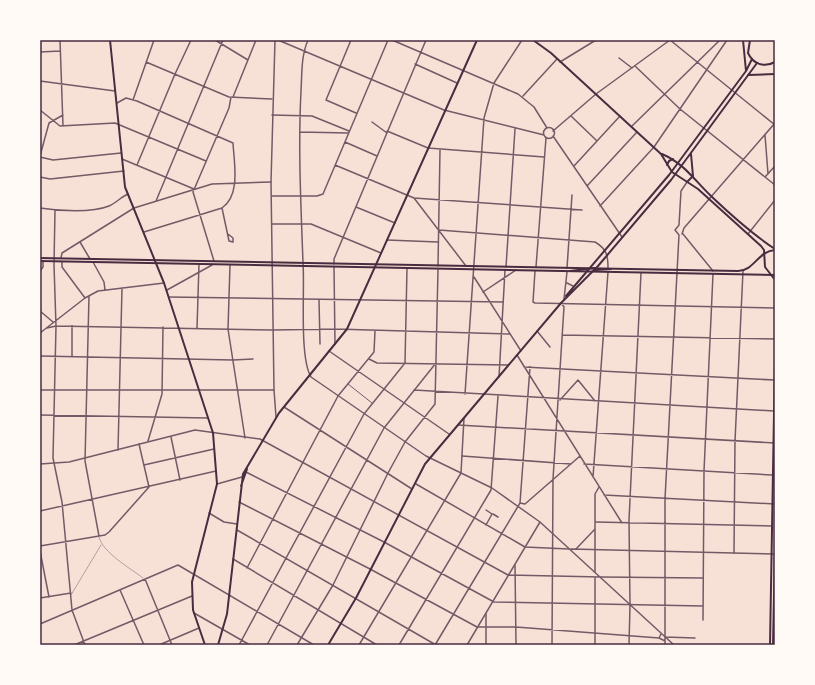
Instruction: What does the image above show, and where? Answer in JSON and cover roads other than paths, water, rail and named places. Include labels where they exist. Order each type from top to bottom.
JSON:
[{"type":"main road","points":[[110,40],[122,159],[128,194],[167,290],[214,433],[217,484],[193,573],[194,613],[205,645]]},
{"type":"main road","points":[[218,645],[230,595],[239,502],[243,477],[276,417],[347,329],[477,40]]},
{"type":"main road","points":[[533,40],[557,59],[632,126],[661,154],[672,172],[698,189],[762,247],[765,265],[770,275],[775,280]]},
{"type":"main road","points":[[743,40],[746,71]]},
{"type":"main road","points":[[750,40],[748,50],[752,59],[757,63],[764,65],[774,63]]},
{"type":"main road","points":[[328,645],[356,598],[412,488],[430,459],[574,286],[606,251],[672,172],[746,71],[752,59]]},
{"type":"main road","points":[[564,299],[595,270],[676,175],[757,63]]},
{"type":"main road","points":[[748,76],[775,74]]},
{"type":"main road","points":[[687,182],[693,176],[691,153]]},
{"type":"main road","points":[[661,154],[682,166],[711,196],[750,231],[775,250]]},
{"type":"main road","points":[[667,165],[669,161],[673,160]]},
{"type":"main road","points":[[743,273],[764,253],[775,250]]},
{"type":"main road","points":[[40,259],[43,261],[54,260]]},
{"type":"main road","points":[[40,259],[155,260],[230,264],[535,269],[567,272],[612,268],[677,272]]},
{"type":"main road","points":[[61,260],[93,262],[272,264]]},
{"type":"main road","points":[[376,266],[407,268],[466,266],[474,268]]},
{"type":"main road","points":[[506,269],[567,268],[595,270],[612,268]]},
{"type":"main road","points":[[595,270],[641,273],[713,272],[775,276]]},
{"type":"main road","points":[[773,645],[774,554],[772,526],[774,504],[775,357]]},
{"type":"main road","points":[[243,477],[247,468]]},
{"type":"main road","points":[[770,645],[775,548]]},
{"type":"street","points":[[60,40],[63,126]]},
{"type":"street","points":[[133,100],[154,40]]},
{"type":"street","points":[[137,165],[175,74],[191,40]]},
{"type":"street","points":[[215,40],[248,60]]},
{"type":"street","points":[[156,201],[223,40]]},
{"type":"street","points":[[167,290],[214,263],[194,189],[256,40]]},
{"type":"street","points":[[276,417],[274,408],[271,182],[272,98],[276,40],[304,50],[446,110],[544,136],[546,138]]},
{"type":"street","points":[[308,40],[304,50],[300,116],[299,196],[303,264],[304,329],[307,367],[310,375],[430,459],[492,488],[540,522],[674,645]]},
{"type":"street","points":[[351,40],[326,100],[356,113]]},
{"type":"street","points":[[272,196],[321,195],[388,40]]},
{"type":"street","points":[[392,40],[523,96],[537,111],[547,128],[553,131]]},
{"type":"street","points":[[335,344],[334,259],[426,40]]},
{"type":"street","points":[[465,394],[484,121],[494,83],[522,40]]},
{"type":"street","points":[[560,62],[596,40]]},
{"type":"street","points":[[553,131],[596,94],[670,40],[775,124],[711,196],[684,228],[682,234]]},
{"type":"street","points":[[632,126],[720,40]]},
{"type":"street","points":[[600,206],[654,147],[727,40]]},
{"type":"street","points":[[40,52],[60,51]]},
{"type":"street","points":[[619,58],[632,68]]},
{"type":"street","points":[[523,96],[557,59]]},
{"type":"street","points":[[146,62],[232,98],[272,98]]},
{"type":"street","points":[[415,64],[458,83]]},
{"type":"street","points":[[635,66],[680,109],[775,185]]},
{"type":"street","points":[[40,81],[115,92]]},
{"type":"street","points":[[116,104],[126,98],[133,100],[233,143],[235,184],[234,191],[227,203],[222,208],[144,232]]},
{"type":"street","points":[[40,110],[58,125],[63,126],[118,124],[206,161]]},
{"type":"street","points":[[63,115],[49,123],[40,157],[53,160],[122,153]]},
{"type":"street","points":[[272,115],[312,116],[349,132]]},
{"type":"street","points":[[571,116],[597,141]]},
{"type":"street","points":[[574,166],[620,116]]},
{"type":"street","points":[[372,122],[387,132],[428,148],[544,157]]},
{"type":"street","points":[[544,136],[544,132],[547,128]]},
{"type":"street","points":[[499,377],[515,129]]},
{"type":"street","points":[[553,131],[553,136],[619,235],[623,238]]},
{"type":"street","points":[[300,132],[349,132]]},
{"type":"street","points":[[587,186],[637,132]]},
{"type":"street","points":[[765,135],[768,174]]},
{"type":"street","points":[[546,138],[549,139],[553,136]]},
{"type":"street","points":[[40,137],[45,139]]},
{"type":"street","points":[[546,138],[533,302],[639,306],[775,308]]},
{"type":"street","points":[[345,142],[377,156]]},
{"type":"street","points":[[297,645],[333,585],[388,474],[406,442],[435,404],[440,150]]},
{"type":"street","points":[[122,159],[194,189]]},
{"type":"street","points":[[335,165],[414,198],[582,210]]},
{"type":"street","points":[[765,178],[775,166]]},
{"type":"street","points":[[40,177],[50,179],[124,171]]},
{"type":"street","points":[[86,298],[62,267],[62,254],[134,208],[212,184],[271,182]]},
{"type":"street","points":[[665,645],[665,498],[677,272],[678,235],[675,230],[679,225],[681,192],[687,182]]},
{"type":"street","points":[[40,208],[55,210],[103,208],[128,194]]},
{"type":"street","points":[[567,268],[572,195]]},
{"type":"street","points":[[414,198],[466,266]]},
{"type":"street","points":[[748,234],[775,200]]},
{"type":"street","points":[[356,206],[395,223]]},
{"type":"street","points":[[222,208],[228,234]]},
{"type":"street","points":[[55,210],[54,260],[56,326],[54,463],[62,506],[72,610],[86,645]]},
{"type":"street","points":[[272,224],[311,224],[381,253]]},
{"type":"street","points":[[679,225],[684,228]]},
{"type":"street","points":[[439,230],[595,242],[606,251],[608,255],[608,268]]},
{"type":"street","points":[[678,235],[682,234]]},
{"type":"street","points":[[682,234],[713,272],[704,471],[703,620]]},
{"type":"street","points":[[387,240],[438,242]]},
{"type":"street","points":[[80,242],[90,259]]},
{"type":"street","points":[[40,271],[43,267],[43,261]]},
{"type":"street","points":[[93,262],[104,282],[105,290]]},
{"type":"street","points":[[197,328],[199,264]]},
{"type":"street","points":[[230,264],[228,329],[245,438]]},
{"type":"street","points":[[239,645],[364,414],[405,363],[407,268]]},
{"type":"street","points":[[483,292],[516,270]]},
{"type":"street","points":[[564,299],[567,272]]},
{"type":"street","points":[[593,477],[597,434],[597,402],[604,336],[608,272]]},
{"type":"street","points":[[629,645],[629,496],[641,273]]},
{"type":"street","points":[[734,553],[734,472],[743,273]]},
{"type":"street","points":[[474,277],[521,351]]},
{"type":"street","points":[[566,281],[569,286],[574,286]]},
{"type":"street","points":[[40,333],[89,296],[105,290],[164,283]]},
{"type":"street","points":[[118,450],[122,288]]},
{"type":"street","points":[[89,296],[85,458],[99,536]]},
{"type":"street","points":[[169,297],[503,302]]},
{"type":"street","points":[[319,300],[320,344]]},
{"type":"street","points":[[552,645],[553,479],[564,307],[561,303]]},
{"type":"street","points":[[40,311],[53,322]]},
{"type":"street","points":[[47,328],[56,326],[88,326],[273,330],[347,329],[437,333],[510,334]]},
{"type":"street","points":[[72,326],[72,357]]},
{"type":"street","points":[[148,442],[162,391],[163,327]]},
{"type":"street","points":[[248,568],[338,396],[375,349],[375,331]]},
{"type":"street","points":[[537,331],[550,347]]},
{"type":"street","points":[[562,335],[775,339]]},
{"type":"street","points":[[329,351],[450,434]]},
{"type":"street","points":[[40,356],[233,360],[253,358]]},
{"type":"street","points":[[517,356],[622,523]]},
{"type":"street","points":[[369,358],[376,363],[436,363],[508,366]]},
{"type":"street","points":[[267,645],[384,428],[436,363]]},
{"type":"street","points":[[524,367],[775,380]]},
{"type":"street","points":[[237,530],[379,611],[435,645],[520,502],[530,367]]},
{"type":"street","points":[[559,400],[578,380],[597,402]]},
{"type":"street","points":[[348,384],[372,403]]},
{"type":"street","points":[[40,390],[200,392],[274,390]]},
{"type":"street","points":[[414,390],[559,400],[670,404],[774,411]]},
{"type":"street","points":[[399,645],[492,488],[498,396]]},
{"type":"street","points":[[284,407],[412,488]]},
{"type":"street","points":[[274,408],[279,413]]},
{"type":"street","points":[[40,415],[86,417],[209,417]]},
{"type":"street","points":[[359,645],[461,473],[464,418]]},
{"type":"street","points":[[458,425],[774,443]]},
{"type":"street","points":[[40,464],[85,458],[195,430],[264,440],[398,516],[508,575],[552,577],[703,578]]},
{"type":"street","points":[[171,437],[180,480]]},
{"type":"street","points":[[139,444],[149,487]]},
{"type":"street","points":[[144,465],[215,448]]},
{"type":"street","points":[[462,456],[571,464]]},
{"type":"street","points":[[520,502],[525,504],[580,456]]},
{"type":"street","points":[[584,464],[773,475]]},
{"type":"street","points":[[40,511],[217,471]]},
{"type":"street","points":[[246,472],[384,542],[492,601],[515,604],[703,606]]},
{"type":"street","points":[[217,484],[243,477]]},
{"type":"street","points":[[415,483],[525,547],[774,554]]},
{"type":"street","points":[[40,546],[107,534],[149,487]]},
{"type":"street","points":[[595,572],[595,494],[599,487]]},
{"type":"street","points":[[604,495],[774,504]]},
{"type":"street","points":[[239,502],[370,569],[477,627],[516,627],[629,635],[659,638],[665,641]]},
{"type":"street","points":[[486,510],[498,517]]},
{"type":"street","points":[[209,513],[224,522],[237,524]]},
{"type":"street","points":[[486,525],[492,514]]},
{"type":"street","points":[[467,645],[540,522]]},
{"type":"street","points":[[596,522],[772,526]]},
{"type":"street","points":[[576,549],[596,528]]},
{"type":"street","points":[[40,551],[49,597]]},
{"type":"street","points":[[233,559],[377,645]]},
{"type":"street","points":[[515,563],[516,645]]},
{"type":"street","points":[[40,624],[177,565],[314,645]]},
{"type":"street","points":[[595,577],[595,645]]},
{"type":"street","points":[[145,579],[172,645]]},
{"type":"street","points":[[120,590],[144,645]]},
{"type":"street","points":[[40,598],[71,594]]},
{"type":"street","points":[[74,645],[193,595]]},
{"type":"street","points":[[486,612],[486,645]]},
{"type":"street","points":[[194,613],[250,645]]},
{"type":"street","points":[[159,645],[199,628]]},
{"type":"street","points":[[659,638],[661,634]]},
{"type":"street","points":[[665,637],[695,638]]},
{"type":"street","points":[[671,642],[672,638]]},
{"type":"lane","points":[[99,536],[101,544],[145,579]]},
{"type":"lane","points":[[71,594],[101,544]]}]
